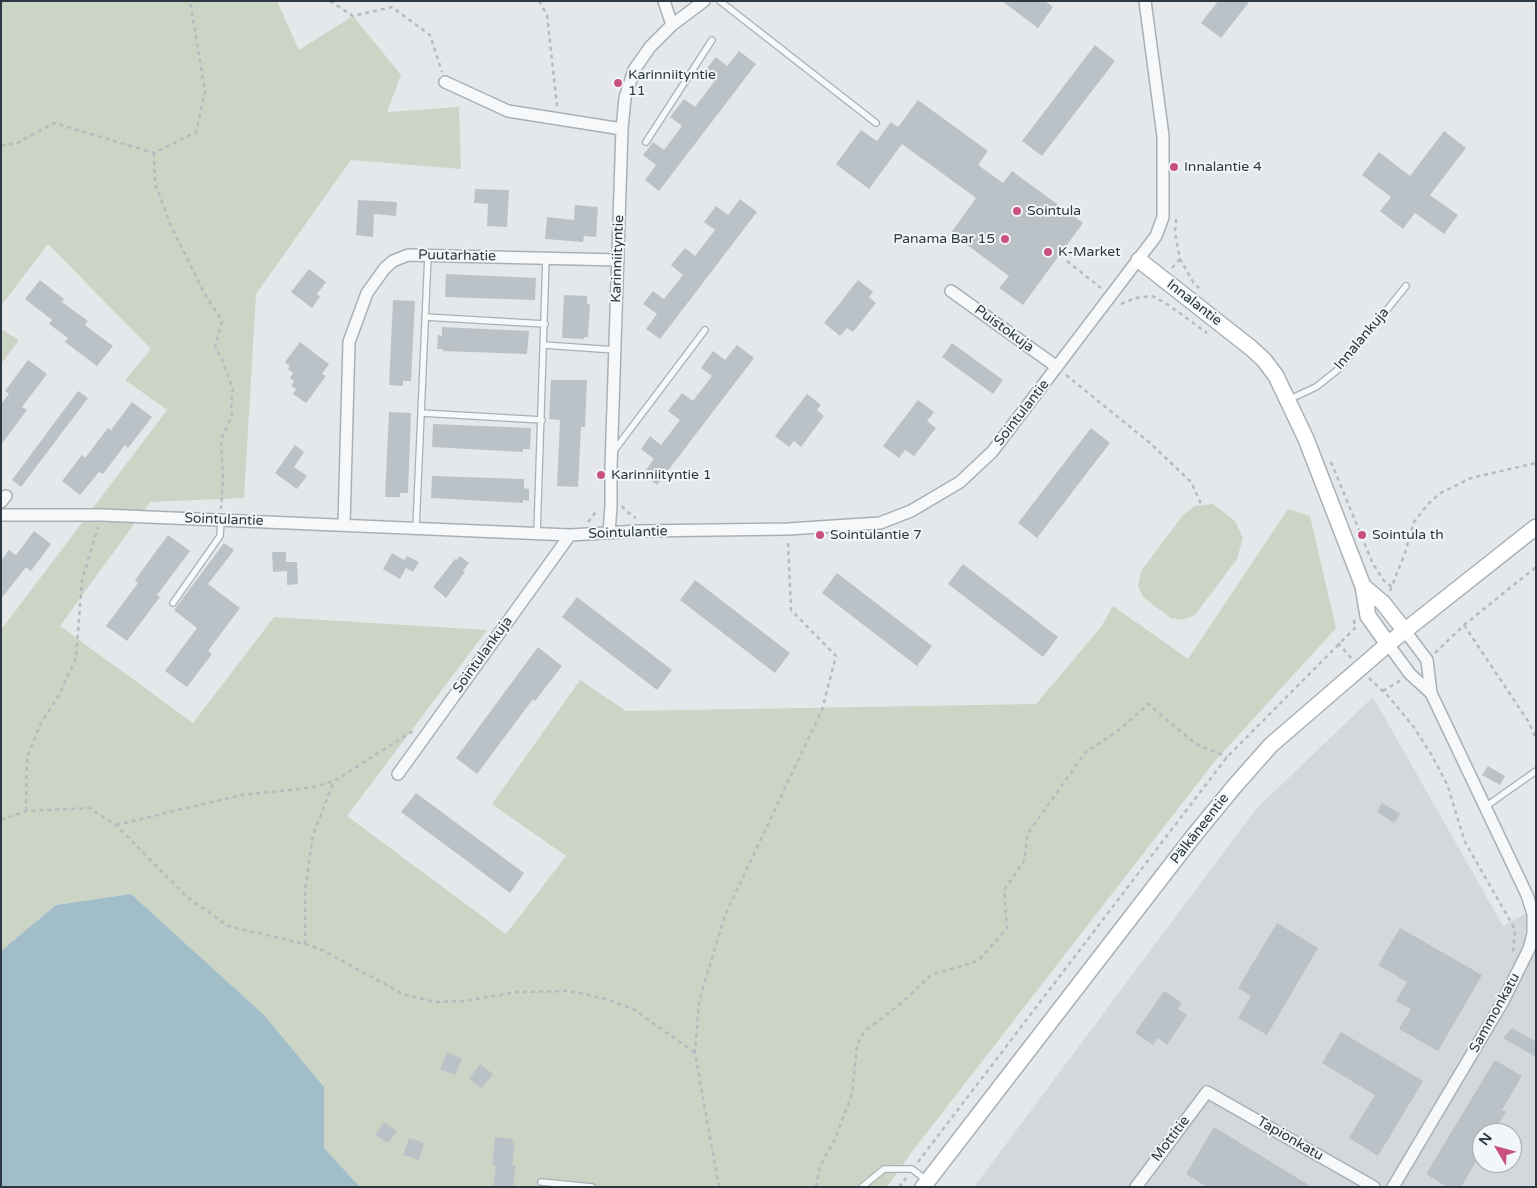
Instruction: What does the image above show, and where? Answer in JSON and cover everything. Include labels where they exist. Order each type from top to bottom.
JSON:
[{"type":"main road","name":"Innalantie","points":[[1139,260],[1264,360],[1276,376],[1306,439],[1362,586],[1368,616],[1388,644]]},
{"type":"main road","name":"Pälkäneentie","points":[[926,1184],[1233,788],[1271,745],[1388,644],[1536,527]]},
{"type":"main road","points":[[1362,586],[1383,602],[1405,631]]},
{"type":"street","points":[[664,1],[672,25],[704,1]]},
{"type":"street","points":[[1139,260],[1156,236],[1163,217],[1163,136],[1145,1]]},
{"type":"street","name":"Karinniityntie","points":[[608,533],[611,506],[622,129],[625,98],[634,70],[650,47],[672,25]]},
{"type":"street","points":[[445,82],[508,111],[622,129]]},
{"type":"street","name":"Puutarhatie","points":[[344,524],[349,342],[367,293],[385,268],[393,261],[408,255],[618,260]]},
{"type":"street","name":"Sointulantie","points":[[1,515],[102,514],[570,536],[608,533],[788,529],[880,523],[911,511],[938,496],[960,482],[992,452],[1139,260]]},
{"type":"street","name":"Puistokuja","points":[[952,291],[1057,367]]},
{"type":"street","name":"Sointulankuja","points":[[398,774],[570,536]]},
{"type":"street","name":"Sammonkatu","points":[[1393,1187],[1502,1003],[1529,949],[1533,934],[1531,893],[1485,807],[1432,693],[1427,660],[1405,631]]},
{"type":"street","name":"Sammonkatu","points":[[1388,644],[1410,674],[1432,693]]},
{"type":"street","name":"Mottitie","points":[[1136,1187],[1207,1092]]},
{"type":"street","name":"Tapionkatu","points":[[1207,1092],[1374,1187]]},
{"type":"lane","points":[[720,1],[876,123]]},
{"type":"lane","points":[[646,142],[712,40]]},
{"type":"lane","points":[[416,528],[428,255]]},
{"type":"lane","points":[[537,534],[546,258]]},
{"type":"lane","name":"Innalankuja","points":[[1288,400],[1316,387],[1340,368],[1406,286]]},
{"type":"lane","points":[[425,317],[544,324]]},
{"type":"lane","points":[[612,454],[705,330]]},
{"type":"lane","points":[[544,344],[615,350]]},
{"type":"lane","points":[[422,413],[542,420]]},
{"type":"lane","points":[[173,603],[220,536],[221,520]]},
{"type":"lane","points":[[1485,807],[1536,771]]},
{"type":"lane","points":[[862,1187],[884,1169],[912,1169],[926,1184]]},
{"type":"lane","points":[[541,1182],[592,1187]]},
{"type":"path","points":[[1,146],[16,143],[54,123],[154,153],[196,132],[205,90],[190,1]]},
{"type":"path","points":[[330,1],[353,16],[392,7],[430,35],[445,82]]},
{"type":"path","points":[[539,1],[546,15],[559,120]]},
{"type":"path","points":[[154,153],[155,183],[170,224],[204,293],[222,321],[215,347],[222,359],[233,390],[232,416],[221,439],[223,479],[221,520]]},
{"type":"path","points":[[1176,217],[1175,233],[1180,258],[1200,289]]},
{"type":"path","points":[[1067,261],[1103,289],[1098,295]]},
{"type":"path","points":[[1119,305],[1135,298],[1152,296],[1179,312],[1208,334]]},
{"type":"path","points":[[1057,367],[1150,443],[1191,482],[1202,506]]},
{"type":"path","points":[[1328,455],[1373,564],[1384,581],[1392,587]]},
{"type":"path","points":[[623,498],[623,506],[626,512],[640,521]]},
{"type":"path","points":[[586,524],[600,506],[623,506]]},
{"type":"path","points":[[26,811],[27,757],[41,723],[59,694],[76,658],[82,580],[102,514]]},
{"type":"path","points":[[719,1187],[695,1053],[699,1001],[725,916],[822,710],[836,656],[791,610],[788,529]]},
{"type":"path","points":[[1536,567],[1464,625],[1528,721],[1536,738]]},
{"type":"path","points":[[1354,618],[1355,628]]},
{"type":"path","points":[[1338,643],[1389,697],[1413,726],[1431,754],[1447,784],[1465,842],[1515,930],[1513,957]]},
{"type":"path","points":[[816,1187],[820,1166],[835,1139],[852,1094],[857,1045],[865,1031],[904,1001],[931,975],[978,962],[1007,928],[1004,890],[1024,861],[1028,833],[1085,753],[1119,730],[1148,704],[1196,744],[1227,757]]},
{"type":"path","points":[[116,825],[241,795],[309,788],[334,781],[416,729]]},
{"type":"path","points":[[305,944],[305,891],[313,835],[334,781]]},
{"type":"path","points":[[1,820],[26,811],[90,808],[116,825],[187,897],[228,926],[305,944],[324,951],[403,994],[435,1002],[464,1001],[517,992],[569,990],[607,998],[635,1010],[695,1053]]},
{"type":"shaded area","points":[[1373,697],[1503,926],[1536,908],[1536,1187],[974,1187],[1256,809]]},
{"type":"green space","points":[[1,1],[277,1],[299,50],[353,16],[401,75],[387,112],[459,107],[461,169],[351,160],[256,294],[244,498],[150,502],[60,626],[193,723],[274,617],[487,630],[347,816],[506,934],[566,856],[492,804],[580,680],[626,711],[1036,704],[1101,627],[1113,606],[1188,659],[1288,509],[1310,516],[1336,628],[1215,761],[911,1153],[887,1187],[360,1187],[324,1148],[324,1087],[264,1015],[131,894],[56,905],[1,951],[1,630],[167,410],[125,380],[151,349],[48,244],[1,306]]},
{"type":"green space","points":[[1,329],[19,340],[1,364]]},
{"type":"green space","points":[[1213,504],[1235,521],[1243,538],[1237,559],[1195,615],[1182,620],[1171,618],[1144,598],[1138,586],[1141,571],[1183,515],[1195,506]]},
{"type":"water","points":[[131,894],[264,1015],[324,1087],[324,1148],[360,1187],[1,1187],[1,951],[56,905]]},
{"type":"building","points":[[1002,1],[1045,1],[1053,7],[1038,28]]},
{"type":"building","points":[[1218,1],[1250,1],[1221,38],[1201,23]]},
{"type":"building","points":[[1095,45],[1115,61],[1042,156],[1022,141]]},
{"type":"building","points":[[739,51],[756,64],[659,191],[645,180],[656,165],[643,155],[653,142],[664,150],[682,126],[670,117],[684,99],[695,107],[714,82],[703,73],[716,57],[727,66]]},
{"type":"building","name":"Sointula","points":[[918,100],[988,151],[978,165],[1003,183],[1012,171],[1083,223],[1023,305],[999,288],[1009,276],[951,233],[976,198],[902,144],[869,189],[836,164],[861,130],[877,141],[891,122],[898,127]]},
{"type":"building","points":[[1444,131],[1466,148],[1430,195],[1458,215],[1444,234],[1415,213],[1403,229],[1380,211],[1391,197],[1362,175],[1379,152],[1410,176]]},
{"type":"building","points":[[475,189],[509,190],[507,227],[487,226],[488,204],[474,203]]},
{"type":"building","points":[[740,199],[757,212],[660,339],[646,329],[657,314],[643,304],[653,291],[664,299],[683,275],[671,265],[685,248],[695,256],[715,230],[704,222],[716,206],[728,215]]},
{"type":"building","points":[[358,200],[397,202],[396,216],[374,214],[373,237],[356,235]]},
{"type":"building","points":[[575,205],[598,207],[596,237],[584,236],[583,242],[545,239],[547,217],[574,220]]},
{"type":"building","points":[[309,269],[326,282],[317,294],[320,297],[312,308],[291,292]]},
{"type":"building","points":[[446,274],[536,278],[535,300],[445,297]]},
{"type":"building","points":[[40,280],[64,299],[62,302],[88,321],[85,325],[113,346],[97,366],[65,342],[68,338],[49,324],[52,320],[25,299]]},
{"type":"building","points":[[858,280],[873,292],[869,297],[876,303],[853,332],[847,328],[840,336],[824,323]]},
{"type":"building","points":[[564,295],[587,296],[587,304],[590,304],[588,337],[584,337],[584,339],[562,338]]},
{"type":"building","points":[[393,300],[415,301],[411,381],[403,381],[403,386],[389,385]]},
{"type":"building","points":[[442,327],[529,331],[527,354],[443,351],[443,349],[437,349],[438,335],[442,336]]},
{"type":"building","points":[[300,342],[329,364],[322,374],[326,376],[306,403],[293,394],[296,389],[291,386],[294,381],[290,378],[293,373],[288,369],[290,366],[285,362]]},
{"type":"building","points":[[952,343],[1003,380],[993,394],[942,357]]},
{"type":"building","points":[[737,345],[754,358],[657,485],[643,474],[654,459],[641,449],[650,436],[661,445],[680,420],[668,411],[682,393],[693,401],[712,376],[701,368],[713,351],[725,360]]},
{"type":"building","points":[[28,360],[47,374],[22,407],[27,410],[1,445],[1,404],[9,394],[5,391]]},
{"type":"building","points":[[551,380],[587,380],[585,427],[581,427],[578,487],[557,486],[560,420],[549,419]]},
{"type":"building","points":[[78,391],[88,398],[21,487],[12,480]]},
{"type":"building","points":[[807,394],[821,405],[817,410],[824,416],[801,447],[794,441],[789,447],[775,436]]},
{"type":"building","points":[[918,400],[934,412],[927,421],[936,428],[914,456],[905,450],[899,458],[883,446]]},
{"type":"building","points":[[132,402],[152,417],[128,448],[125,445],[103,474],[99,472],[80,495],[62,481],[82,455],[85,458],[108,428],[111,430]]},
{"type":"building","points":[[389,412],[411,413],[408,493],[400,493],[400,497],[385,497]]},
{"type":"building","points":[[433,424],[531,428],[530,449],[523,449],[523,452],[432,447]]},
{"type":"building","points":[[1091,428],[1110,443],[1037,538],[1018,523]]},
{"type":"building","points":[[295,445],[304,452],[294,467],[307,476],[297,489],[275,473]]},
{"type":"building","points":[[432,476],[524,479],[524,488],[529,489],[529,501],[523,500],[523,503],[431,498]]},
{"type":"building","points":[[34,531],[51,544],[31,571],[26,567],[1,599],[1,561],[9,550],[16,555]]},
{"type":"building","points":[[168,535],[190,551],[157,595],[160,597],[127,641],[106,626],[138,583],[135,580]]},
{"type":"building","points":[[224,543],[234,550],[208,584],[240,608],[208,651],[212,654],[187,687],[165,671],[197,628],[174,610]]},
{"type":"building","points":[[272,552],[286,552],[286,562],[297,562],[298,584],[287,585],[287,571],[273,572]]},
{"type":"building","points":[[392,553],[404,560],[407,556],[419,562],[413,572],[406,568],[400,579],[383,569]]},
{"type":"building","points":[[460,556],[469,563],[463,571],[465,572],[446,598],[433,587],[455,559],[457,560]]},
{"type":"building","points":[[963,564],[1058,637],[1043,657],[948,584]]},
{"type":"building","points":[[837,573],[932,646],[917,666],[822,593]]},
{"type":"building","points":[[695,580],[790,653],[775,673],[680,600]]},
{"type":"building","points":[[577,597],[672,670],[657,690],[562,617]]},
{"type":"building","points":[[538,647],[562,666],[535,701],[533,699],[477,774],[456,758]]},
{"type":"building","points":[[1488,766],[1505,776],[1500,785],[1482,775]]},
{"type":"building","points":[[416,793],[524,873],[510,893],[401,812]]},
{"type":"building","points":[[1382,803],[1400,814],[1394,823],[1377,812]]},
{"type":"building","points":[[1277,923],[1318,948],[1267,1035],[1238,1018],[1251,996],[1238,988]]},
{"type":"building","points":[[1400,928],[1482,975],[1438,1051],[1399,1029],[1411,1009],[1396,1001],[1407,982],[1378,965]]},
{"type":"building","points":[[1164,991],[1182,1003],[1178,1009],[1187,1015],[1167,1045],[1158,1038],[1153,1045],[1135,1033]]},
{"type":"building","points":[[1512,1028],[1536,1042],[1536,1057],[1503,1038]]},
{"type":"building","points":[[1341,1032],[1423,1081],[1378,1156],[1349,1138],[1375,1095],[1322,1063]]},
{"type":"building","points":[[447,1052],[462,1059],[455,1075],[440,1069]]},
{"type":"building","points":[[1495,1060],[1522,1076],[1502,1110],[1506,1112],[1499,1123],[1472,1123],[1472,1168],[1461,1187],[1447,1187],[1426,1174]]},
{"type":"building","points":[[480,1064],[493,1074],[482,1088],[469,1079]]},
{"type":"building","points":[[384,1122],[397,1131],[388,1143],[375,1135]]},
{"type":"building","points":[[1214,1127],[1312,1187],[1207,1187],[1186,1174]]},
{"type":"building","points":[[495,1137],[513,1139],[512,1142],[515,1143],[512,1165],[516,1165],[513,1187],[493,1187],[496,1166],[492,1165]]},
{"type":"building","points":[[409,1138],[424,1143],[419,1160],[403,1155]]},
{"type":"place","name":"Karinniityntie 11","points":[[618,83]]},
{"type":"place","name":"Innalantie 4","points":[[1174,167]]},
{"type":"place","name":"Sointula","points":[[1017,211]]},
{"type":"place","name":"Panama Bar 15","points":[[1005,239]]},
{"type":"place","name":"K-Market","points":[[1048,252]]},
{"type":"place","name":"Karinniityntie 1","points":[[601,475]]},
{"type":"place","name":"Sointulantie 7","points":[[820,535]]},
{"type":"place","name":"Sointula th","points":[[1362,535]]}]
